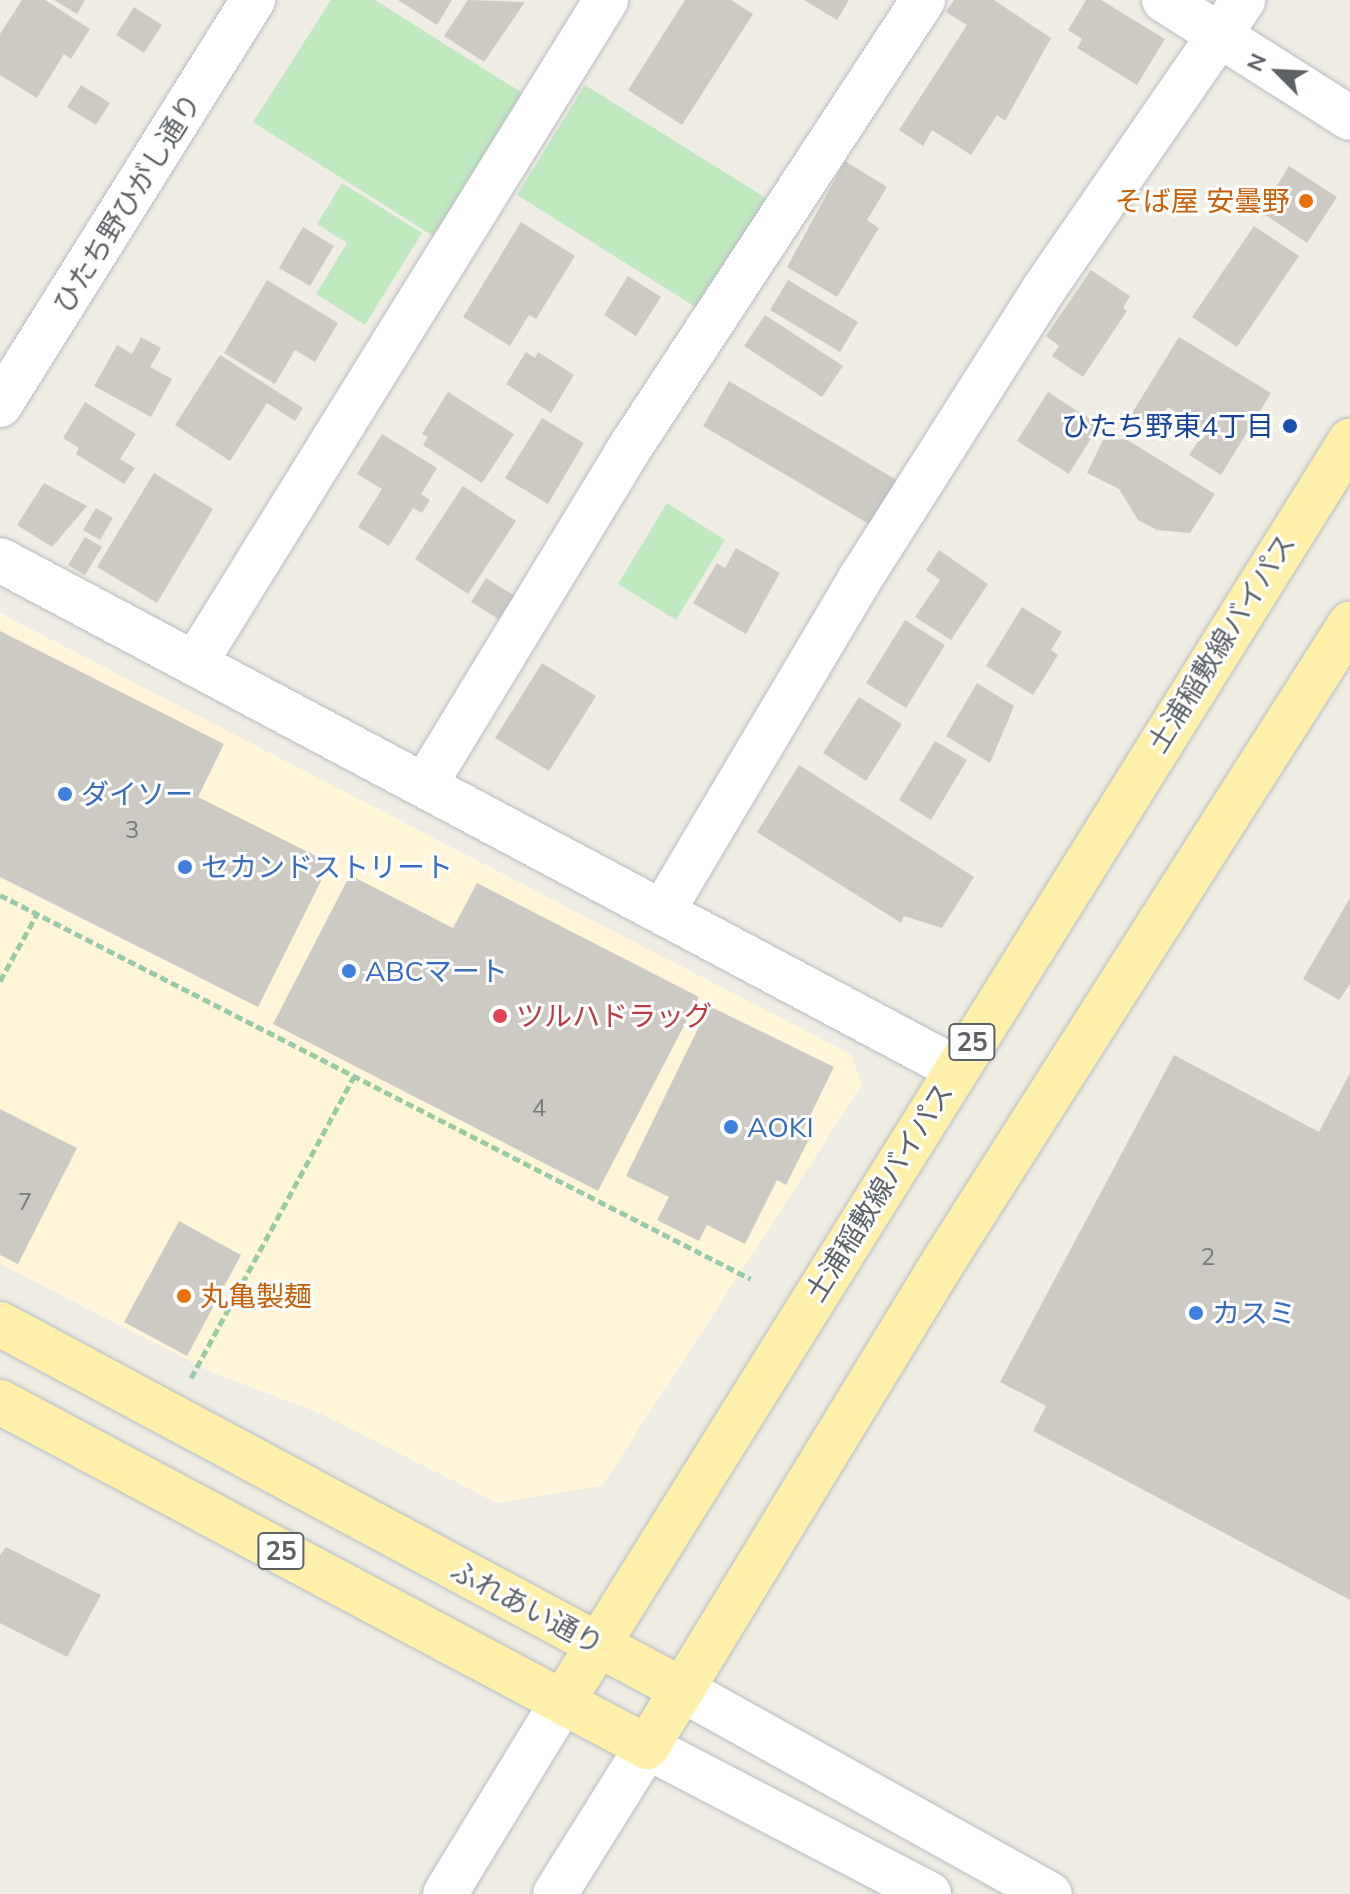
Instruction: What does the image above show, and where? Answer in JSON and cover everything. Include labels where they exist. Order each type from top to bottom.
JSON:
[{"type":"main road","name":"土浦稲敷線バイパス","points":[[563,1701],[955,1068],[1350,441]]},
{"type":"main road","points":[[647,1747],[947,1256],[1350,624]]},
{"type":"main road","name":"ふれあい通り","points":[[0,1324],[681,1689]]},
{"type":"main road","name":"25","points":[[0,1402],[647,1747]]},
{"type":"street","name":"ひたち野ひがし通り","points":[[0,405],[253,0]]},
{"type":"street","points":[[195,663],[606,0]]},
{"type":"street","points":[[426,783],[631,445],[923,0]]},
{"type":"street","points":[[1164,0],[1231,17],[1350,118]]},
{"type":"street","points":[[664,909],[885,539],[1044,289],[1231,17]]},
{"type":"street","points":[[0,560],[664,909],[955,1068]]},
{"type":"street","name":"ふれあい通り","points":[[681,1689],[1050,1894]]},
{"type":"street","points":[[445,1894],[563,1701]]},
{"type":"street","points":[[555,1894],[647,1747],[929,1894]]},
{"type":"path","points":[[0,895],[751,1279]]},
{"type":"path","points":[[0,981],[37,914]]},
{"type":"path","points":[[191,1379],[354,1077]]},
{"type":"shaded area","points":[[0,613],[852,1055],[862,1085],[602,1486],[497,1503],[322,1414],[211,1372],[0,1264]]},
{"type":"green space","points":[[331,0],[375,0],[524,94],[433,236],[253,122]]},
{"type":"green space","points":[[585,85],[771,201],[702,311],[517,195]]},
{"type":"green space","points":[[342,183],[422,233],[365,325],[316,294],[347,243],[317,224]]},
{"type":"green space","points":[[667,503],[725,540],[676,620],[618,584]]},
{"type":"building","points":[[22,0],[45,0],[90,29],[71,59],[64,54],[37,98],[0,75],[0,34]]},
{"type":"building","points":[[54,0],[85,0],[77,14]]},
{"type":"building","points":[[398,0],[452,0],[437,25]]},
{"type":"building","points":[[468,0],[525,2],[484,62],[444,36]]},
{"type":"building","points":[[685,0],[731,0],[753,14],[682,125],[628,90]]},
{"type":"building","points":[[804,0],[849,0],[837,20]]},
{"type":"building","points":[[954,0],[994,0],[1051,38],[1005,121],[997,115],[971,155],[932,130],[923,146],[899,130],[967,25],[946,12]]},
{"type":"building","points":[[1086,0],[1101,0],[1165,39],[1137,85],[1077,48],[1082,39],[1068,30]]},
{"type":"building","points":[[134,7],[162,25],[144,53],[116,35]]},
{"type":"building","points":[[81,85],[110,103],[96,125],[67,107]]},
{"type":"building","points":[[845,161],[887,187],[867,220],[879,228],[837,297],[787,267]]},
{"type":"building","points":[[1289,166],[1337,197],[1307,243],[1261,212]]},
{"type":"building","points":[[521,222],[575,256],[536,319],[529,315],[510,346],[463,317]]},
{"type":"building","points":[[1254,226],[1299,256],[1237,347],[1192,317]]},
{"type":"building","points":[[303,227],[334,246],[310,286],[279,268]]},
{"type":"building","points":[[1091,270],[1130,296],[1123,308],[1127,311],[1083,377],[1052,356],[1059,346],[1046,336]]},
{"type":"building","points":[[628,276],[661,297],[636,336],[604,315]]},
{"type":"building","points":[[267,280],[338,323],[315,362],[295,350],[275,384],[224,353]]},
{"type":"building","points":[[788,280],[858,322],[840,352],[770,310]]},
{"type":"building","points":[[765,315],[843,366],[822,397],[744,346]]},
{"type":"building","points":[[141,337],[161,348],[150,367],[172,379],[151,417],[94,386],[117,345],[132,354]]},
{"type":"building","points":[[1179,337],[1271,393],[1221,475],[1189,455],[1206,430],[1168,407],[1155,427],[1132,413]]},
{"type":"building","points":[[526,352],[535,358],[538,352],[574,375],[551,413],[506,384]]},
{"type":"building","points":[[220,355],[303,408],[295,421],[267,403],[230,461],[175,425]]},
{"type":"building","points":[[729,381],[900,482],[874,527],[703,426]]},
{"type":"building","points":[[448,392],[514,434],[482,483],[423,445],[428,437],[422,434]]},
{"type":"building","points":[[1048,392],[1099,425],[1069,474],[1017,441]]},
{"type":"building","points":[[85,402],[136,434],[120,459],[135,468],[124,484],[76,454],[79,448],[63,438]]},
{"type":"building","points":[[542,418],[584,443],[548,504],[505,478]]},
{"type":"building","points":[[382,434],[437,468],[421,494],[430,500],[422,513],[413,508],[389,546],[358,527],[382,489],[357,474]]},
{"type":"building","points":[[1126,439],[1215,494],[1190,533],[1157,530],[1138,520],[1119,489],[1087,473],[1103,440]]},
{"type":"building","points":[[154,473],[213,509],[157,603],[97,567]]},
{"type":"building","points":[[44,483],[87,506],[52,547],[17,525]]},
{"type":"building","points":[[463,486],[516,521],[468,594],[415,559]]},
{"type":"building","points":[[96,508],[113,518],[100,540],[83,530]]},
{"type":"building","points":[[85,537],[102,547],[85,575],[68,565]]},
{"type":"building","points":[[736,548],[780,573],[746,634],[693,603],[717,563],[725,568]]},
{"type":"building","points":[[939,550],[988,584],[951,640],[915,617],[940,580],[926,570]]},
{"type":"building","points":[[486,578],[515,596],[500,620],[471,602]]},
{"type":"building","points":[[1022,607],[1062,632],[1051,650],[1058,655],[1033,695],[986,666]]},
{"type":"building","points":[[905,620],[945,645],[906,708],[866,683]]},
{"type":"building","points":[[0,631],[224,744],[198,797],[330,863],[258,1007],[0,877]]},
{"type":"building","points":[[542,663],[596,696],[549,771],[495,738]]},
{"type":"building","points":[[977,683],[1014,706],[990,763],[946,736]]},
{"type":"building","points":[[859,697],[902,724],[866,781],[823,753]]},
{"type":"building","points":[[935,741],[967,760],[931,820],[899,800]]},
{"type":"building","points":[[799,765],[974,877],[942,928],[904,916],[901,923],[757,832]]},
{"type":"building","points":[[350,875],[453,928],[477,883],[699,997],[598,1191],[273,1024]]},
{"type":"building","points":[[1350,898],[1350,984],[1339,1000],[1303,979]]},
{"type":"building","points":[[709,1006],[834,1067],[803,1130],[811,1135],[786,1185],[777,1180],[745,1244],[707,1225],[699,1241],[657,1220],[669,1197],[626,1176]]},
{"type":"building","points":[[1174,1055],[1319,1132],[1350,1073],[1350,1600],[1033,1431],[1046,1406],[1000,1382]]},
{"type":"building","points":[[0,1109],[77,1148],[18,1264],[0,1255]]},
{"type":"building","points":[[179,1221],[241,1255],[187,1356],[124,1322]]},
{"type":"building","points":[[6,1547],[101,1595],[67,1657],[0,1623],[0,1555]]},
{"type":"place","name":"そば屋 安曇野","points":[[1306,201]]},
{"type":"place","name":"ひたち野東4丁目","points":[[1290,426]]},
{"type":"place","name":"ダイソー","points":[[65,794]]},
{"type":"place","name":"セカンドストリート","points":[[185,867]]},
{"type":"place","name":"ABCマート","points":[[349,971]]},
{"type":"place","name":"ツルハドラッグ","points":[[500,1016]]},
{"type":"place","name":"AOKI","points":[[731,1127]]},
{"type":"place","name":"丸亀製麺","points":[[184,1296]]},
{"type":"place","name":"カスミ","points":[[1196,1313]]}]
